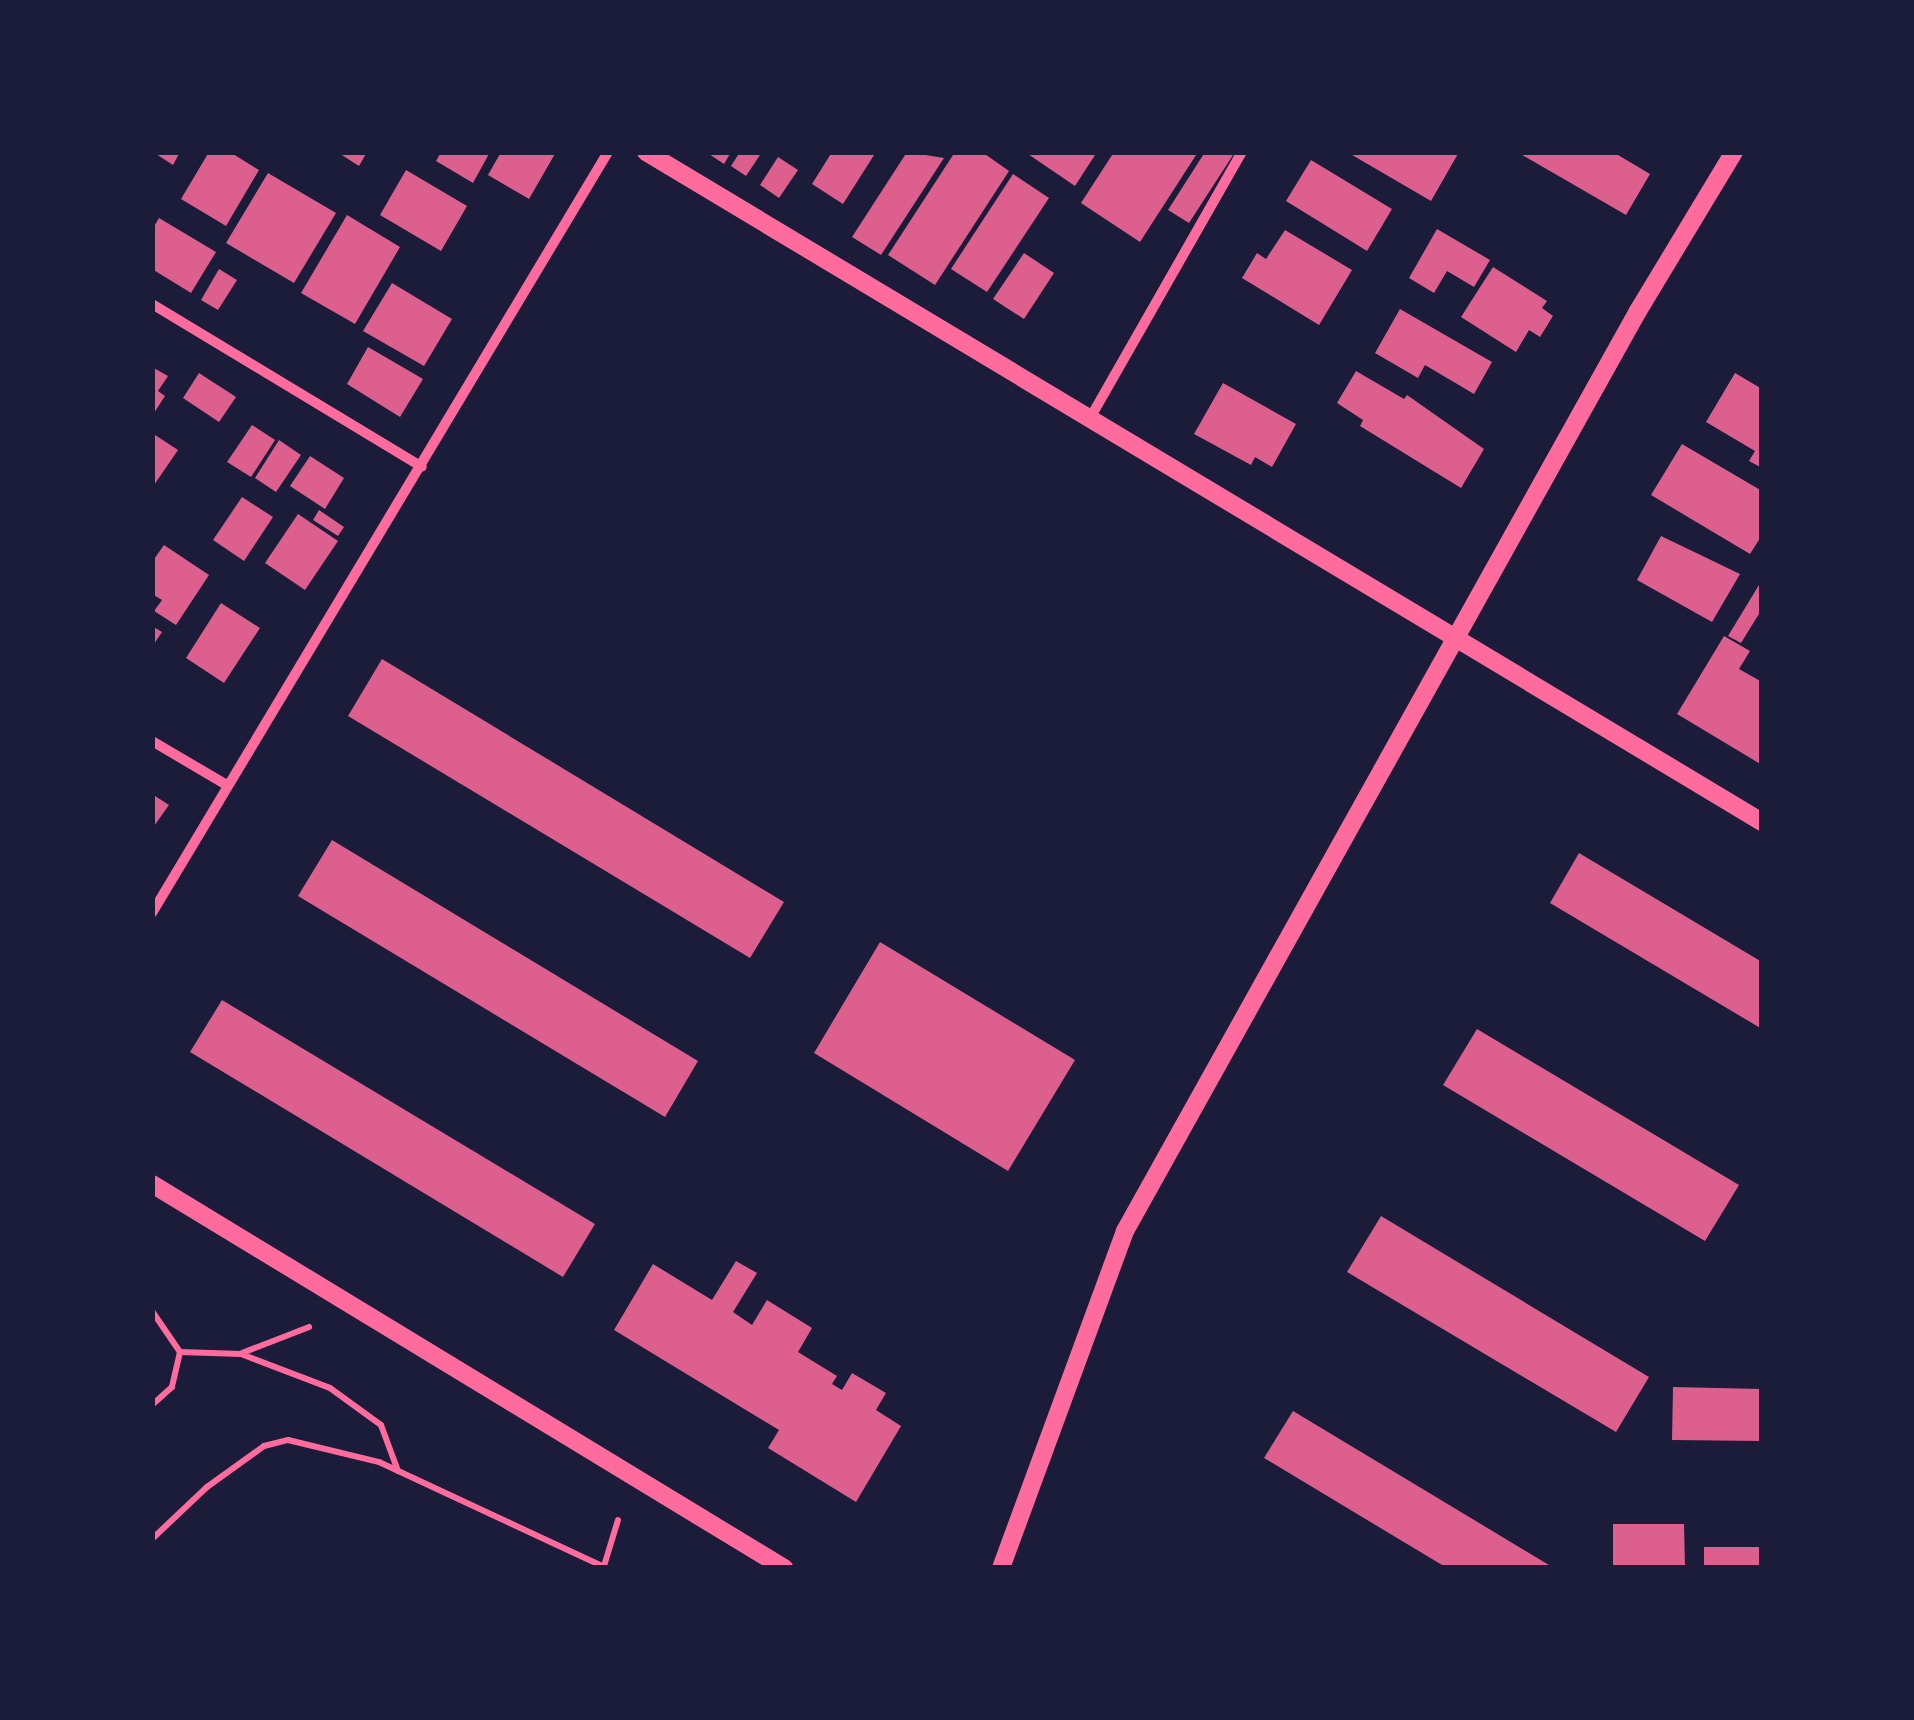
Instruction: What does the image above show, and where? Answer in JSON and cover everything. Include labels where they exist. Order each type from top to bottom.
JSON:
[{"type":"street","points":[[152,912],[225,784],[422,468],[608,152]]},
{"type":"street","points":[[646,152],[1762,822]]},
{"type":"street","points":[[1089,420],[1242,152]]},
{"type":"street","points":[[1001,1568],[1125,1231],[1734,152]]},
{"type":"street","points":[[152,304],[422,468]]},
{"type":"street","points":[[152,742],[225,784]]},
{"type":"street","points":[[152,1184],[784,1568]]},
{"type":"path","points":[[152,1312],[180,1352],[172,1387],[152,1405]]},
{"type":"path","points":[[240,1354],[309,1327]]},
{"type":"path","points":[[180,1352],[240,1354],[330,1388],[381,1425],[398,1471]]},
{"type":"path","points":[[152,1539],[207,1488],[264,1446],[288,1440],[332,1446],[398,1471],[605,1567],[618,1520]]},
{"type":"building","points":[[153,152],[180,152],[173,165]]},
{"type":"building","points":[[209,152],[230,152],[259,170],[226,226],[181,199]]},
{"type":"building","points":[[337,152],[367,152],[359,166]]},
{"type":"building","points":[[441,152],[490,152],[473,183],[436,161]]},
{"type":"building","points":[[501,152],[556,152],[529,199],[488,175]]},
{"type":"building","points":[[706,152],[731,152],[724,164]]},
{"type":"building","points":[[740,152],[762,152],[746,176],[731,166]]},
{"type":"building","points":[[832,152],[876,152],[843,204],[812,184]]},
{"type":"building","points":[[907,152],[944,158],[881,255],[852,237]]},
{"type":"building","points":[[955,152],[982,152],[1009,171],[935,285],[888,255]]},
{"type":"building","points":[[1025,152],[1097,152],[1075,186]]},
{"type":"building","points":[[1114,152],[1198,152],[1140,242],[1081,203]]},
{"type":"building","points":[[1205,152],[1235,152],[1189,223],[1168,210]]},
{"type":"building","points":[[1347,152],[1459,152],[1431,201]]},
{"type":"building","points":[[1517,152],[1613,152],[1650,174],[1626,215]]},
{"type":"building","points":[[778,157],[798,170],[779,198],[760,185]]},
{"type":"building","points":[[1311,160],[1392,209],[1367,251],[1286,201]]},
{"type":"building","points":[[406,170],[467,206],[441,251],[380,215]]},
{"type":"building","points":[[268,173],[336,213],[294,283],[226,243]]},
{"type":"building","points":[[1013,174],[1049,198],[987,292],[951,269]]},
{"type":"building","points":[[347,215],[400,247],[355,324],[301,293]]},
{"type":"building","points":[[159,218],[216,252],[191,293],[152,269],[152,230]]},
{"type":"building","points":[[1437,229],[1490,260],[1474,287],[1447,271],[1434,293],[1409,278]]},
{"type":"building","points":[[1285,230],[1352,270],[1319,325],[1242,278],[1257,253],[1266,259]]},
{"type":"building","points":[[1024,253],[1054,273],[1024,319],[993,299]]},
{"type":"building","points":[[1493,267],[1547,301],[1542,308],[1553,316],[1540,337],[1529,330],[1516,352],[1461,317]]},
{"type":"building","points":[[219,269],[237,280],[218,310],[201,300]]},
{"type":"building","points":[[392,283],[452,319],[424,366],[363,331]]},
{"type":"building","points":[[1400,309],[1492,362],[1474,394],[1425,365],[1418,378],[1375,353]]},
{"type":"building","points":[[368,347],[423,379],[400,417],[347,384]]},
{"type":"building","points":[[152,367],[168,376],[158,391],[165,396],[152,416]]},
{"type":"building","points":[[1356,371],[1404,399],[1407,395],[1484,449],[1461,488],[1360,426],[1363,420],[1337,403]]},
{"type":"building","points":[[199,373],[236,397],[219,422],[183,398]]},
{"type":"building","points":[[1735,373],[1762,389],[1762,468],[1749,461],[1755,451],[1706,422]]},
{"type":"building","points":[[1223,383],[1296,424],[1272,467],[1255,457],[1251,465],[1194,434]]},
{"type":"building","points":[[252,425],[275,440],[251,477],[227,462]]},
{"type":"building","points":[[152,433],[178,450],[152,488]]},
{"type":"building","points":[[279,440],[301,455],[276,492],[255,478]]},
{"type":"building","points":[[1682,444],[1762,491],[1762,535],[1750,554],[1651,495]]},
{"type":"building","points":[[310,456],[344,478],[325,509],[290,486]]},
{"type":"building","points":[[242,497],[273,517],[244,561],[213,540]]},
{"type":"building","points":[[319,510],[344,527],[338,536],[313,520]]},
{"type":"building","points":[[298,514],[338,541],[305,590],[265,563]]},
{"type":"building","points":[[1661,536],[1740,574],[1712,622],[1637,580]]},
{"type":"building","points":[[164,545],[209,575],[176,625],[154,611],[162,600],[152,594],[152,562]]},
{"type":"building","points":[[1762,580],[1762,609],[1741,643],[1728,636]]},
{"type":"building","points":[[221,603],[260,628],[224,683],[186,658]]},
{"type":"building","points":[[152,626],[162,632],[152,647]]},
{"type":"building","points":[[1724,636],[1750,651],[1739,669],[1762,682],[1762,765],[1677,714]]},
{"type":"building","points":[[382,659],[784,902],[750,958],[348,716]]},
{"type":"building","points":[[152,794],[169,805],[152,829]]},
{"type":"building","points":[[332,840],[698,1061],[665,1117],[298,896]]},
{"type":"building","points":[[1579,853],[1762,962],[1762,1029],[1550,903]]},
{"type":"building","points":[[880,942],[1075,1060],[1008,1171],[814,1053]]},
{"type":"building","points":[[222,1000],[595,1224],[563,1277],[190,1052]]},
{"type":"building","points":[[1477,1029],[1739,1185],[1705,1241],[1443,1085]]},
{"type":"building","points":[[1381,1216],[1649,1377],[1616,1432],[1347,1272]]},
{"type":"building","points":[[736,1261],[757,1273],[733,1312],[752,1325],[767,1300],[812,1328],[798,1352],[837,1376],[832,1384],[842,1390],[852,1373],[886,1393],[876,1410],[901,1426],[856,1502],[768,1448],[779,1430],[614,1330],[653,1264],[712,1300]]},
{"type":"building","points":[[1673,1387],[1762,1389],[1762,1441],[1672,1440]]},
{"type":"building","points":[[1293,1411],[1554,1568],[1447,1568],[1264,1458]]},
{"type":"building","points":[[1613,1524],[1684,1524],[1685,1568],[1613,1568]]},
{"type":"building","points":[[1704,1547],[1762,1547],[1762,1568],[1704,1568]]}]
